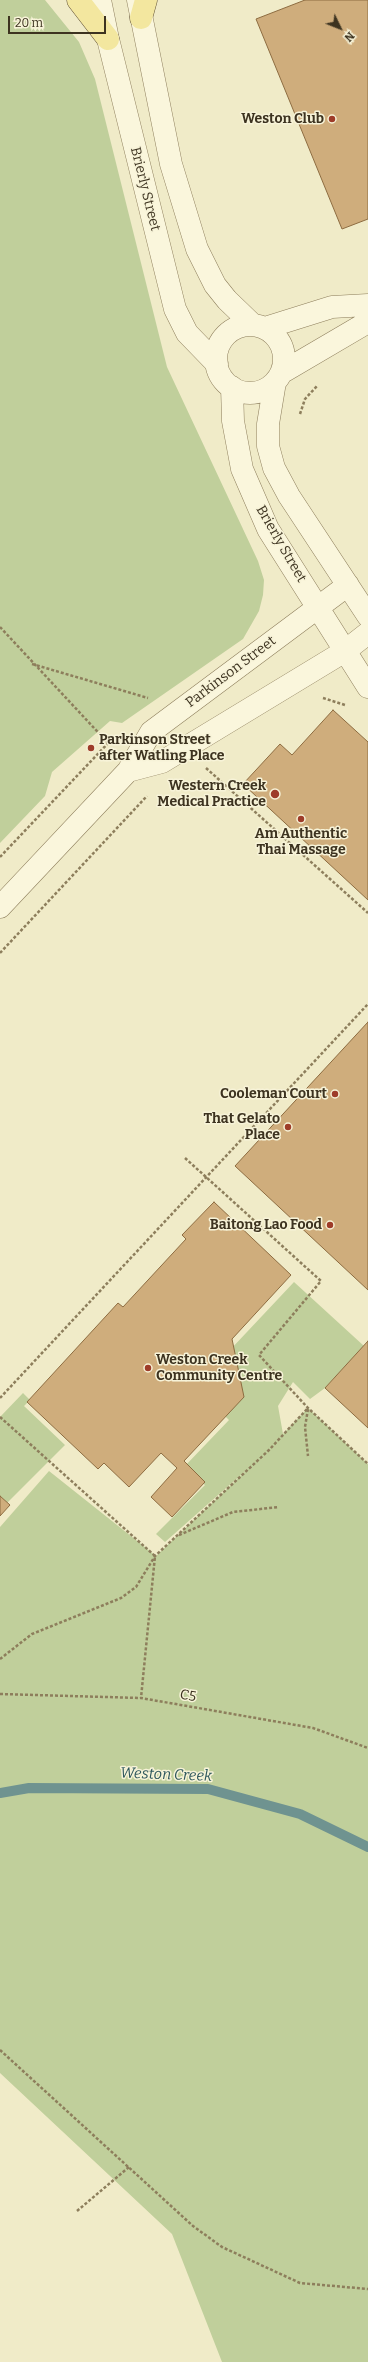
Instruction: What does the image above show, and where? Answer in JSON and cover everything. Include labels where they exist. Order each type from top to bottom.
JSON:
[{"type":"main road","points":[[78,0],[108,39]]},
{"type":"street","name":"Brierly Street","points":[[100,0],[108,39],[175,309],[187,333],[217,364]]},
{"type":"street","points":[[142,6],[172,164],[197,249],[215,285],[227,300],[259,327],[280,342],[284,352],[268,424],[268,446],[274,468],[289,496],[368,616]]},
{"type":"street","points":[[368,305],[332,307],[259,327],[238,328],[226,336],[220,345],[217,364],[225,381],[232,387],[249,393],[259,392],[278,378],[368,322]]},
{"type":"street","name":"Brierly Street","points":[[232,387],[233,421],[246,479],[268,529],[368,687]]},
{"type":"street","name":"Parkinson Street","points":[[0,908],[128,770],[151,732],[348,584]]},
{"type":"street","points":[[128,770],[162,762],[345,651],[368,633]]},
{"type":"path","points":[[299,417],[305,399],[319,385]]},
{"type":"path","points":[[0,627],[32,664],[108,743],[0,857]]},
{"type":"path","points":[[32,664],[158,701],[170,718]]},
{"type":"path","points":[[321,697],[349,706]]},
{"type":"path","points":[[188,747],[200,762],[368,913]]},
{"type":"path","points":[[0,953],[151,793]]},
{"type":"path","points":[[0,1398],[368,1004]]},
{"type":"path","points":[[185,1158],[321,1281],[259,1355],[308,1408],[368,1464]]},
{"type":"path","points":[[308,1408],[305,1427],[308,1456]]},
{"type":"path","points":[[0,1659],[32,1634],[121,1598],[136,1587],[156,1556],[269,1450],[308,1408]]},
{"type":"path","points":[[0,1417],[156,1556]]},
{"type":"path","points":[[177,1536],[233,1512],[279,1507]]},
{"type":"path","points":[[141,1698],[156,1556]]},
{"type":"path","name":"C5","points":[[1,1695],[141,1698],[313,1728],[368,1748]]},
{"type":"path","points":[[0,2050],[193,2226],[222,2247],[300,2283],[368,2289]]},
{"type":"path","points":[[77,2211],[129,2167]]},
{"type":"green space","points":[[0,0],[45,0],[79,42],[95,79],[167,367],[258,561],[264,580],[263,595],[259,611],[243,639],[122,723],[110,721],[52,772],[45,796],[0,843]]},
{"type":"green space","points":[[294,1282],[364,1346],[325,1388],[310,1399],[293,1382],[278,1406],[283,1434],[308,1408],[368,1464],[368,2362],[222,2362],[172,2234],[0,2073],[0,1527],[49,1471],[156,1556],[251,1466],[165,1542],[156,1534],[205,1485],[184,1467],[229,1420],[220,1411],[230,1350]]},
{"type":"green space","points":[[23,1393],[30,1400],[24,1406],[65,1445],[7,1503],[0,1497],[0,1417]]},
{"type":"building","name":"Weston Club","points":[[305,0],[368,0],[368,219],[342,229],[256,19]]},
{"type":"building","points":[[333,710],[368,742],[368,900],[243,784],[280,744],[292,755]]},
{"type":"building","name":"Cooleman Court","points":[[368,1022],[368,1290],[235,1166]]},
{"type":"building","name":"Weston Creek Community Centre","points":[[214,1202],[291,1275],[232,1339],[244,1397],[184,1461],[205,1482],[172,1517],[151,1497],[177,1468],[161,1453],[129,1487],[104,1463],[98,1469],[27,1402],[118,1303],[123,1307],[186,1239],[182,1235]]},
{"type":"building","points":[[368,1341],[368,1428],[325,1388]]},
{"type":"building","points":[[0,1496],[10,1505],[0,1516]]},
{"type":"waterway","name":"Weston Creek","points":[[0,1793],[29,1788],[208,1789],[300,1814],[368,1847]]},
{"type":"place","name":"Weston Club","points":[[332,119]]},
{"type":"place","name":"Parkinson Street after Watling Place","points":[[91,748]]},
{"type":"place","name":"Western Creek Medical Practice","points":[[275,794]]},
{"type":"place","name":"Am Authentic Thai Massage","points":[[301,819]]},
{"type":"place","name":"Cooleman Court","points":[[335,1094]]},
{"type":"place","name":"That Gelato Place","points":[[288,1127]]},
{"type":"place","name":"Baitong Lao Food","points":[[330,1225]]},
{"type":"place","name":"Weston Creek Community Centre","points":[[148,1368]]}]
